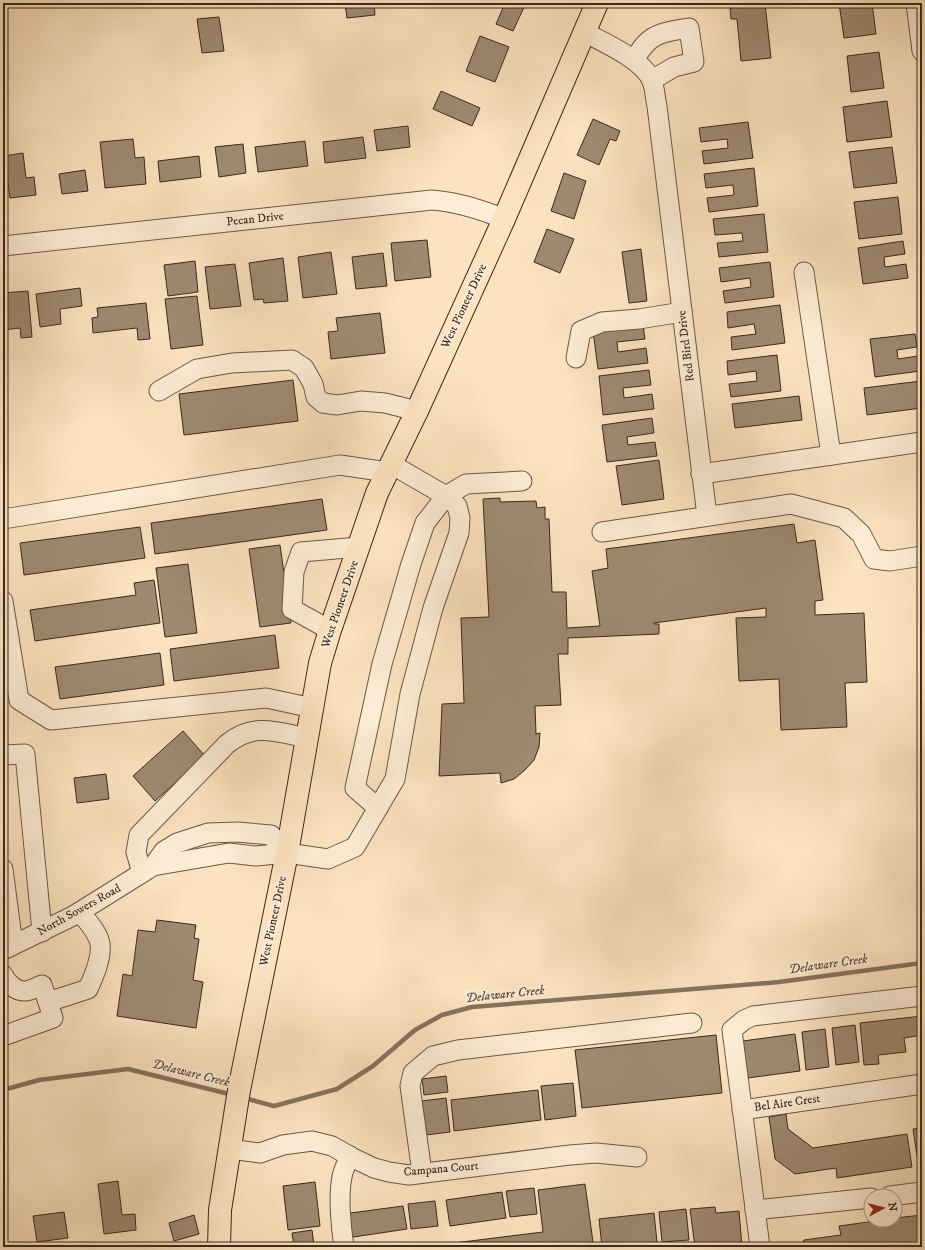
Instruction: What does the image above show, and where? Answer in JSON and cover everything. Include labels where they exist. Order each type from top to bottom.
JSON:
[{"type":"main road","name":"West Pioneer Drive","points":[[219,1247],[220,1210],[230,1143],[287,853],[320,663],[330,630],[377,493],[417,410],[504,219],[597,3]]},
{"type":"street","points":[[916,3],[922,51]]},
{"type":"street","points":[[584,32],[634,60],[642,67],[652,80],[674,67],[694,62],[688,28],[655,36],[645,45],[634,60]]},
{"type":"street","name":"Red Bird Drive","points":[[652,80],[707,516]]},
{"type":"street","name":"Pecan Drive","points":[[3,246],[432,200],[471,206],[504,219]]},
{"type":"street","points":[[804,272],[831,455]]},
{"type":"street","points":[[576,358],[581,331],[602,322],[639,319],[682,312]]},
{"type":"street","points":[[159,391],[197,369],[232,363],[292,360],[304,368],[313,384],[316,397],[323,403],[337,404],[361,401],[385,403],[417,410]]},
{"type":"street","points":[[701,474],[922,442]]},
{"type":"street","points":[[3,519],[340,466],[389,468],[446,496]]},
{"type":"street","points":[[378,808],[355,788],[382,664],[411,564],[425,523],[446,496],[466,484],[522,481]]},
{"type":"street","name":"North Sowers Road","points":[[8,948],[80,912],[148,870],[229,853],[256,856],[287,853],[328,859],[355,847],[395,779],[410,694],[433,608],[459,533],[460,518],[457,506],[446,496]]},
{"type":"street","points":[[602,532],[791,504],[844,518],[861,534],[874,559],[890,562],[922,556]]},
{"type":"street","points":[[330,630],[292,609],[294,572],[300,552],[359,547]]},
{"type":"street","points":[[3,601],[19,700],[51,720],[266,698],[312,708]]},
{"type":"street","points":[[148,870],[136,852],[139,835],[227,744],[236,737],[248,732],[264,730],[307,738]]},
{"type":"street","points":[[3,755],[25,754],[42,932]]},
{"type":"street","points":[[3,869],[8,948]]},
{"type":"street","points":[[48,1002],[88,988],[94,976],[99,959],[100,944],[95,932],[80,912]]},
{"type":"street","points":[[3,1036],[53,1018],[42,985],[25,991],[7,985]]},
{"type":"street","points":[[742,1110],[732,1030],[744,1020],[753,1016],[922,996]]},
{"type":"street","points":[[422,1173],[410,1086],[412,1073],[433,1056],[458,1050],[692,1023]]},
{"type":"street","name":"Bel Aire Crest","points":[[760,1247],[742,1110],[922,1084]]},
{"type":"street","name":"Campana Court","points":[[230,1143],[260,1153],[283,1145],[312,1142],[332,1146],[374,1168],[409,1175],[570,1155],[596,1153],[637,1157]]},
{"type":"street","points":[[344,1247],[341,1215],[341,1179],[350,1156]]},
{"type":"street","points":[[903,1194],[922,1192]]},
{"type":"street","points":[[755,1210],[863,1199]]},
{"type":"building","points":[[345,3],[374,3],[375,15],[347,18]]},
{"type":"building","points":[[505,3],[526,3],[513,31],[496,24]]},
{"type":"building","points":[[690,3],[719,3],[691,7]]},
{"type":"building","points":[[839,3],[872,3],[876,34],[844,38]]},
{"type":"building","points":[[765,4],[771,58],[741,61],[737,19],[731,19],[730,8]]},
{"type":"building","points":[[219,17],[224,51],[202,53],[197,19]]},
{"type":"building","points":[[480,36],[509,47],[495,82],[466,71]]},
{"type":"building","points":[[879,52],[884,88],[851,92],[847,56]]},
{"type":"building","points":[[441,91],[480,108],[472,126],[433,109]]},
{"type":"building","points":[[887,101],[892,137],[847,142],[843,107]]},
{"type":"building","points":[[593,119],[620,131],[616,141],[610,139],[599,165],[577,155]]},
{"type":"building","points":[[748,122],[753,158],[704,164],[702,151],[728,148],[727,139],[701,142],[699,128]]},
{"type":"building","points":[[408,126],[410,147],[377,151],[374,130]]},
{"type":"building","points":[[363,137],[366,158],[325,163],[323,142]]},
{"type":"building","points":[[133,139],[135,158],[144,157],[146,184],[105,188],[100,142]]},
{"type":"building","points":[[305,141],[308,166],[258,172],[255,147]]},
{"type":"building","points":[[243,144],[246,173],[219,177],[215,147]]},
{"type":"building","points":[[892,147],[897,183],[854,188],[849,152]]},
{"type":"building","points":[[23,153],[26,178],[34,177],[36,195],[10,198],[4,156]]},
{"type":"building","points":[[199,156],[201,177],[160,182],[158,161]]},
{"type":"building","points":[[754,168],[758,206],[709,212],[707,198],[734,195],[733,185],[706,188],[704,174]]},
{"type":"building","points":[[85,170],[88,191],[62,194],[59,174]]},
{"type":"building","points":[[564,173],[586,181],[574,219],[551,211]]},
{"type":"building","points":[[898,197],[902,234],[859,239],[854,202]]},
{"type":"building","points":[[764,214],[768,252],[719,257],[717,243],[743,241],[742,233],[715,235],[713,219]]},
{"type":"building","points":[[547,229],[574,239],[560,273],[534,262]]},
{"type":"building","points":[[427,240],[431,277],[395,281],[391,243]]},
{"type":"building","points":[[903,241],[905,254],[884,257],[885,267],[906,264],[908,278],[863,284],[858,248]]},
{"type":"building","points":[[641,249],[647,301],[629,303],[622,252]]},
{"type":"building","points":[[331,252],[337,294],[303,298],[298,257]]},
{"type":"building","points":[[383,253],[387,286],[356,289],[352,257]]},
{"type":"building","points":[[283,258],[288,301],[264,303],[263,299],[254,300],[249,263]]},
{"type":"building","points":[[195,261],[198,292],[168,296],[164,265]]},
{"type":"building","points":[[770,262],[774,297],[725,303],[723,291],[751,287],[750,278],[721,282],[719,268]]},
{"type":"building","points":[[235,264],[241,306],[210,309],[205,267]]},
{"type":"building","points":[[80,288],[82,306],[60,309],[61,324],[40,327],[36,294]]},
{"type":"building","points":[[28,291],[32,337],[21,338],[20,328],[3,330],[3,293]]},
{"type":"building","points":[[197,296],[203,345],[171,349],[165,299]]},
{"type":"building","points":[[146,303],[150,339],[138,340],[137,328],[93,333],[92,318],[98,317],[97,308]]},
{"type":"building","points":[[780,305],[785,343],[732,350],[731,337],[756,334],[754,324],[728,328],[727,312]]},
{"type":"building","points":[[380,313],[385,353],[331,359],[328,332],[338,331],[336,318]]},
{"type":"building","points":[[643,325],[645,339],[617,342],[618,352],[646,348],[648,363],[598,369],[593,331]]},
{"type":"building","points":[[915,334],[917,347],[897,350],[898,359],[918,356],[920,371],[875,377],[870,339]]},
{"type":"building","points":[[777,355],[781,391],[731,397],[729,384],[757,381],[756,371],[728,375],[727,361]]},
{"type":"building","points":[[649,370],[651,385],[623,388],[624,398],[652,394],[654,409],[603,415],[599,376]]},
{"type":"building","points":[[293,380],[298,421],[184,435],[179,394]]},
{"type":"building","points":[[921,381],[922,408],[867,415],[864,388]]},
{"type":"building","points":[[799,396],[802,420],[735,428],[732,404]]},
{"type":"building","points":[[652,418],[654,433],[627,437],[628,445],[655,442],[657,456],[607,462],[602,425]]},
{"type":"building","points":[[659,460],[664,499],[622,505],[616,466]]},
{"type":"building","points":[[500,498],[500,502],[536,501],[537,508],[545,507],[545,519],[549,519],[552,592],[566,592],[567,628],[600,626],[592,571],[608,568],[606,549],[794,524],[797,543],[815,540],[823,600],[815,601],[815,615],[864,613],[867,682],[845,683],[847,727],[781,730],[779,679],[739,681],[736,618],[766,617],[766,608],[654,623],[659,624],[659,634],[568,638],[568,654],[558,654],[561,705],[535,706],[536,734],[540,733],[539,747],[534,760],[525,770],[514,779],[501,783],[500,773],[439,776],[442,704],[464,703],[461,618],[489,617],[483,499]]},
{"type":"building","points":[[322,499],[327,530],[155,554],[151,523]]},
{"type":"building","points":[[140,527],[145,558],[24,575],[20,543]]},
{"type":"building","points":[[280,545],[291,623],[260,627],[249,549]]},
{"type":"building","points":[[188,564],[197,633],[165,637],[156,568]]},
{"type":"building","points":[[154,580],[160,623],[35,641],[30,610],[136,595],[134,583]]},
{"type":"building","points":[[275,635],[279,668],[174,681],[170,649]]},
{"type":"building","points":[[160,653],[164,685],[60,699],[55,667]]},
{"type":"building","points":[[183,731],[205,756],[155,801],[133,776]]},
{"type":"building","points":[[106,774],[109,799],[77,803],[74,778]]},
{"type":"building","points":[[157,920],[196,925],[194,938],[199,939],[193,980],[203,982],[196,1028],[117,1016],[123,974],[132,976],[138,930],[155,932]]},
{"type":"building","points":[[922,1016],[922,1035],[904,1038],[906,1052],[878,1055],[879,1064],[864,1065],[860,1023]]},
{"type":"building","points":[[855,1025],[859,1062],[836,1065],[832,1028]]},
{"type":"building","points":[[825,1029],[829,1067],[806,1070],[802,1032]]},
{"type":"building","points":[[795,1034],[800,1071],[748,1078],[743,1041]]},
{"type":"building","points":[[716,1035],[722,1093],[582,1108],[575,1050]]},
{"type":"building","points":[[446,1076],[448,1092],[424,1095],[422,1079]]},
{"type":"building","points":[[573,1083],[576,1116],[545,1120],[541,1086]]},
{"type":"building","points":[[538,1090],[541,1120],[454,1131],[451,1100]]},
{"type":"building","points":[[446,1098],[450,1132],[426,1135],[422,1101]]},
{"type":"building","points":[[786,1114],[788,1129],[813,1148],[907,1134],[912,1167],[837,1178],[836,1168],[795,1174],[775,1159],[769,1117]]},
{"type":"building","points":[[922,1128],[922,1155],[917,1156],[913,1129]]},
{"type":"building","points":[[118,1181],[122,1215],[135,1214],[136,1230],[104,1234],[98,1184]]},
{"type":"building","points":[[315,1182],[320,1226],[288,1230],[283,1186]]},
{"type":"building","points":[[585,1184],[593,1242],[551,1247],[455,1247],[454,1243],[543,1232],[538,1190]]},
{"type":"building","points":[[534,1188],[537,1214],[510,1217],[506,1191]]},
{"type":"building","points":[[502,1192],[506,1218],[450,1226],[446,1200]]},
{"type":"building","points":[[435,1201],[438,1226],[411,1229],[408,1204]]},
{"type":"building","points":[[403,1206],[407,1229],[347,1238],[343,1214]]},
{"type":"building","points":[[715,1207],[716,1213],[739,1211],[742,1247],[695,1247],[690,1209]]},
{"type":"building","points":[[686,1209],[689,1240],[662,1242],[659,1212]]},
{"type":"building","points":[[64,1212],[68,1238],[37,1242],[33,1216]]},
{"type":"building","points":[[654,1213],[657,1242],[632,1245],[633,1247],[602,1247],[599,1219]]},
{"type":"building","points":[[194,1215],[199,1234],[174,1241],[169,1223]]},
{"type":"building","points":[[922,1215],[922,1246],[799,1247],[804,1240],[841,1235],[839,1226],[863,1223],[863,1228],[903,1228],[903,1217]]},
{"type":"building","points":[[312,1230],[314,1245],[294,1247],[292,1233]]},
{"type":"building","points":[[444,1244],[444,1247],[416,1247]]},
{"type":"waterway","name":"Delaware Creek","points":[[244,1098],[274,1106],[337,1089],[373,1066],[415,1030],[442,1015],[472,1007],[779,982],[922,963]]},
{"type":"waterway","name":"Delaware Creek","points":[[3,1090],[39,1080],[128,1069],[233,1095]]}]
